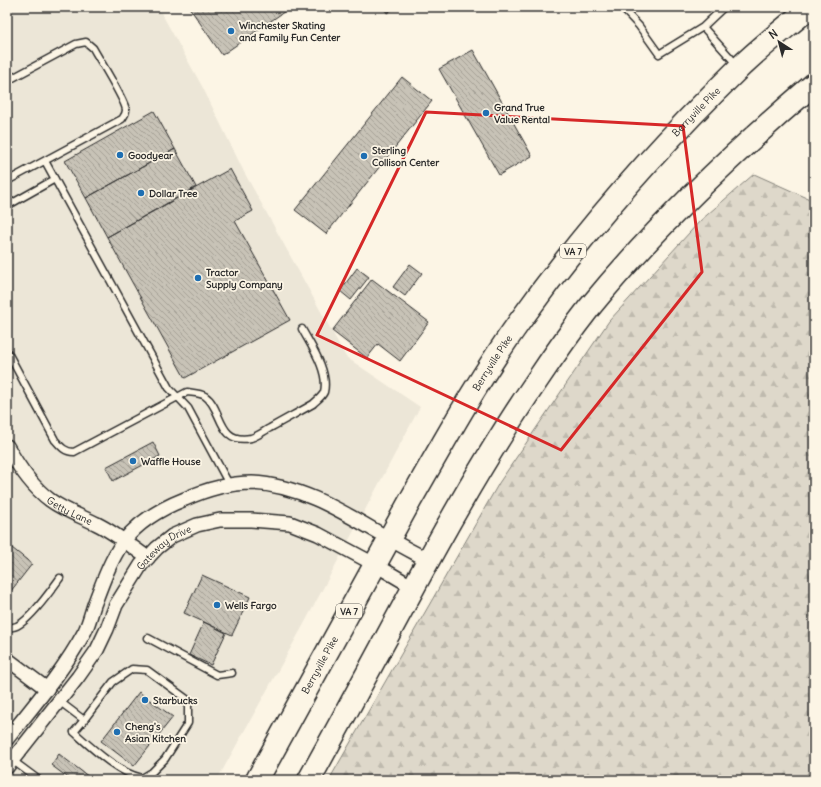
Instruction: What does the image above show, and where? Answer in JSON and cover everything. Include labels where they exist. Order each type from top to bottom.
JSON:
[{"type":"highway","name":"Berryville Pike","points":[[257,780],[374,564],[468,399],[519,322],[595,223],[647,164],[739,68],[810,7]]},
{"type":"highway","points":[[309,780],[468,487],[511,418],[549,363],[588,310],[662,226],[701,186],[814,84]]},
{"type":"street","name":"Getty Lane","points":[[7,446],[21,470],[38,490],[50,500],[65,510],[97,524],[124,540],[148,558]]},
{"type":"street","points":[[7,739],[47,689],[76,648],[86,629],[113,558],[124,540],[153,515],[176,502],[202,491],[230,486],[252,483],[280,487],[312,496],[351,516],[428,560]]},
{"type":"street","name":"Gateway Drive","points":[[10,764],[78,677],[97,650],[116,605],[141,565],[157,548],[172,536],[197,525],[220,520],[251,520],[290,523],[318,534],[374,564],[413,588]]},
{"type":"street","points":[[7,659],[47,689]]},
{"type":"lane","points":[[621,7],[639,26],[659,54],[703,27],[724,7]]},
{"type":"lane","points":[[703,27],[739,68]]},
{"type":"lane","points":[[7,81],[76,44],[86,42],[93,48],[126,110],[122,119],[7,181]]},
{"type":"lane","points":[[45,161],[169,388],[188,408],[230,486]]},
{"type":"lane","points":[[7,206],[55,179]]},
{"type":"lane","points":[[7,351],[55,440],[60,446],[69,452],[74,452],[187,392],[206,397],[225,430],[230,435],[245,439],[253,437],[313,404],[324,392],[322,367],[302,329]]},
{"type":"lane","points":[[7,626],[13,628],[29,616],[60,578]]},
{"type":"lane","points":[[148,638],[218,675],[232,673]]},
{"type":"lane","points":[[132,669],[147,670],[188,700],[188,723],[165,759],[152,772],[142,778],[130,776],[93,750],[74,732],[84,720],[113,682],[132,669]]},
{"type":"lane","points":[[59,701],[84,720]]},
{"type":"lane","points":[[10,764],[39,780]]},
{"type":"highlighted area","points":[[426,112],[683,126],[702,272],[561,450],[317,335]]},
{"type":"shaded area","points":[[7,7],[158,7],[203,88],[244,172],[346,357],[420,407],[304,624],[217,780],[7,780]]},
{"type":"green space","points":[[754,174],[814,201],[814,780],[329,780],[499,483],[609,321],[700,221]]},
{"type":"building","name":"Winchester Skating and Family Fun Center","points":[[189,7],[291,7],[222,55]]},
{"type":"building","points":[[383,7],[396,7],[387,13]]},
{"type":"building","name":"Grand True Value Rental","points":[[473,50],[532,156],[499,175],[439,69]]},
{"type":"building","name":"Sterling Collison Center","points":[[402,77],[432,101],[326,234],[295,210]]},
{"type":"building","name":"Goodyear","points":[[154,111],[175,149],[86,198],[65,161]]},
{"type":"building","name":"Dollar Tree","points":[[175,149],[196,187],[107,237],[86,198]]},
{"type":"building","name":"Tractor Supply Company","points":[[230,169],[253,211],[235,221],[290,320],[185,378],[107,237]]},
{"type":"building","points":[[410,264],[422,273],[405,296],[393,287]]},
{"type":"building","points":[[357,268],[369,277],[351,300],[340,291]]},
{"type":"building","points":[[372,279],[429,322],[400,361],[378,344],[367,358],[332,331]]},
{"type":"building","name":"Waffle House","points":[[153,442],[160,456],[113,481],[106,467]]},
{"type":"building","points":[[7,544],[32,564],[7,596]]},
{"type":"building","name":"Wells Fargo","points":[[202,575],[250,597],[232,635],[184,613]]},
{"type":"building","points":[[204,622],[226,633],[211,665],[189,655]]},
{"type":"building","points":[[139,692],[173,717],[134,766],[101,741]]},
{"type":"building","points":[[59,754],[93,780],[71,780],[51,765]]},
{"type":"place","name":"Winchester Skating and Family Fun Center","points":[[231,31]]},
{"type":"place","name":"Grand True Value Rental","points":[[486,113]]},
{"type":"place","name":"Goodyear","points":[[120,155]]},
{"type":"place","name":"Sterling Collison Center","points":[[364,156]]},
{"type":"place","name":"Dollar Tree","points":[[141,193]]},
{"type":"place","name":"Tractor Supply Company","points":[[198,278]]},
{"type":"place","name":"Waffle House","points":[[133,461]]},
{"type":"place","name":"Wells Fargo","points":[[217,605]]},
{"type":"place","name":"Starbucks","points":[[145,700]]},
{"type":"place","name":"Cheng's Asian Kitchen","points":[[117,732]]}]
